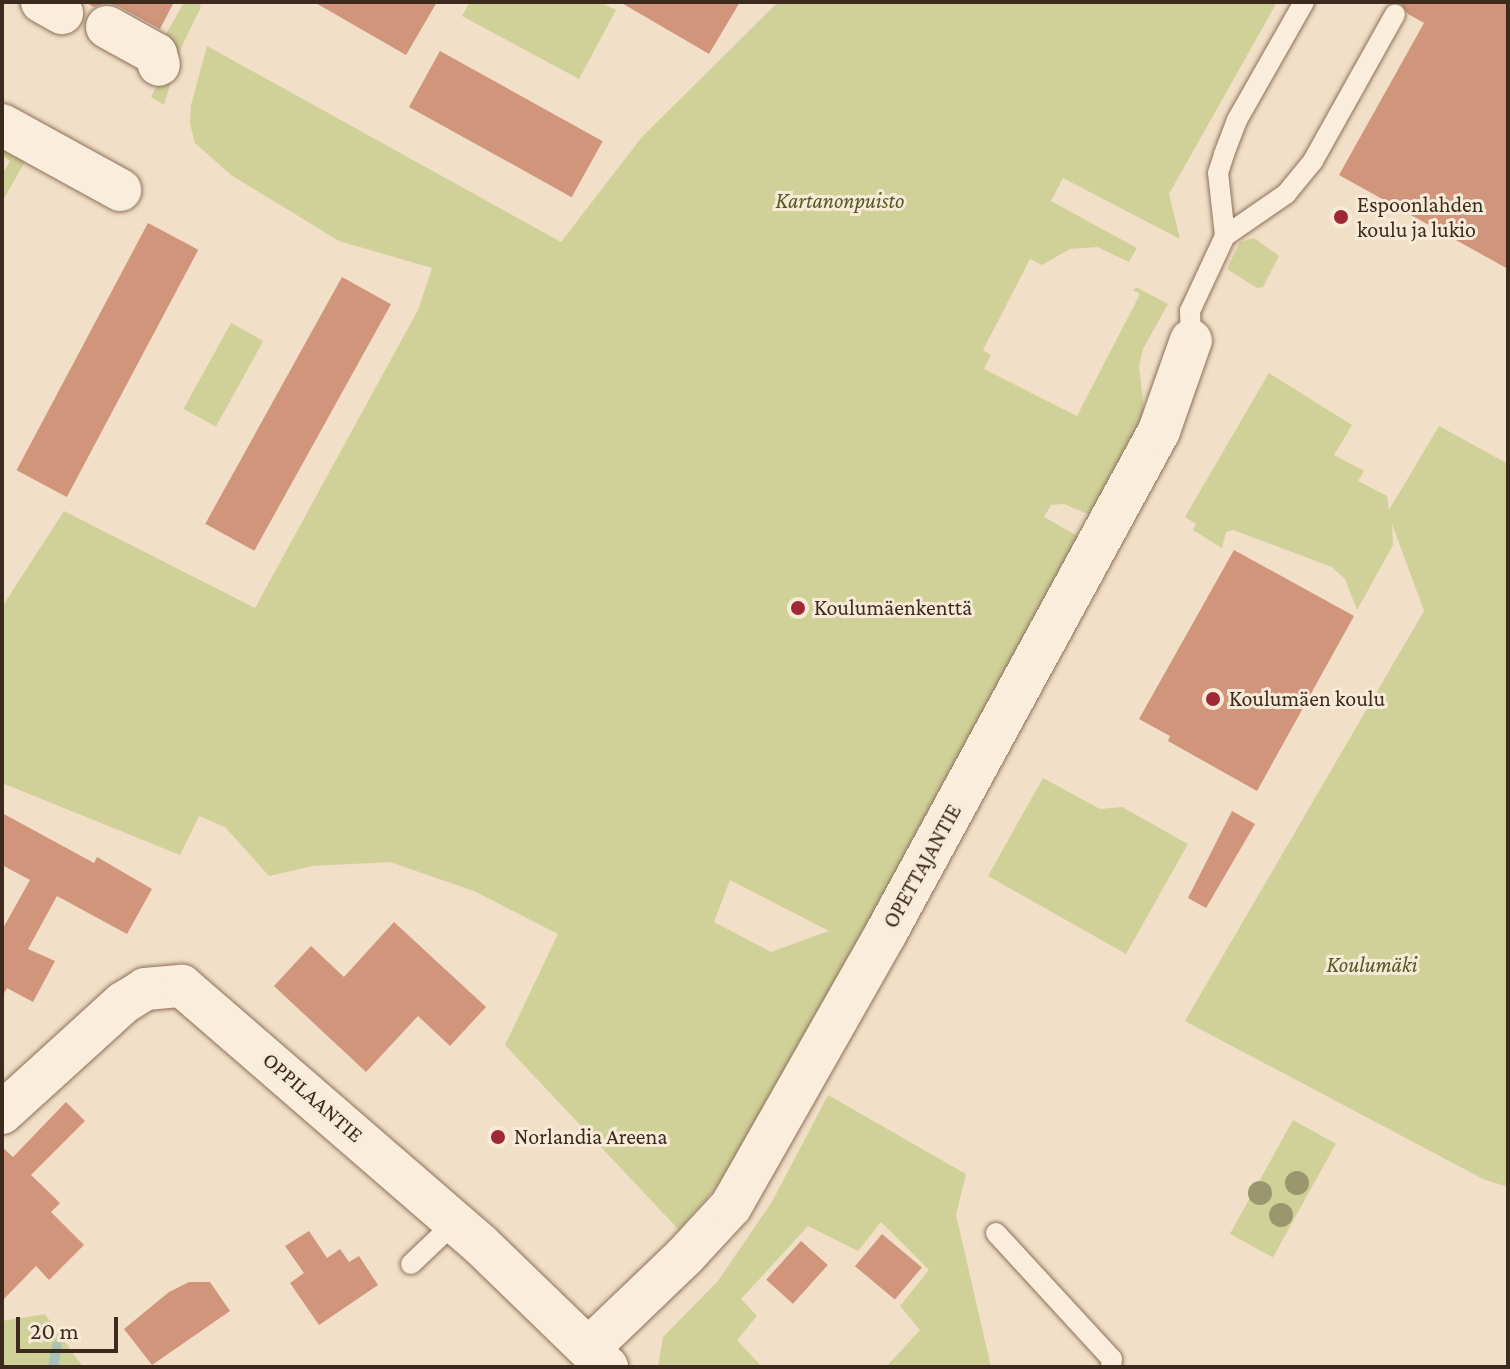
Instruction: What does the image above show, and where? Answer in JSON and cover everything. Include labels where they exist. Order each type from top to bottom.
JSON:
[{"type":"street","points":[[107,27],[156,54],[159,65]]},
{"type":"street","points":[[2,125],[120,190]]},
{"type":"street","name":"OPETTAJANTIE","points":[[598,1358],[731,1206],[886,933],[1159,431],[1191,340]]},
{"type":"street","name":"OPPILAANTIE","points":[[2,1113],[123,1003],[145,989],[182,986],[296,1082],[454,1223],[598,1358]]},
{"type":"lane","points":[[1225,236],[1218,173],[1224,154],[1237,120],[1304,2]]},
{"type":"lane","points":[[1191,340],[1190,311],[1225,236],[1286,194],[1313,161],[1395,14]]},
{"type":"lane","points":[[411,1264],[454,1223]]},
{"type":"lane","points":[[996,1233],[1116,1364]]},
{"type":"green space","points":[[184,2],[201,2],[200,9],[181,48],[164,105],[151,97],[174,55],[159,47]]},
{"type":"green space","points":[[470,2],[600,2],[616,10],[579,79],[462,16]]},
{"type":"green space","name":"Kartanonpuisto","points":[[778,2],[1277,2],[1169,194],[1180,239],[1063,178],[1051,201],[1137,248],[1129,262],[1097,247],[1070,249],[1042,265],[1030,259],[983,350],[991,355],[984,369],[1077,416],[1140,294],[1133,290],[1136,287],[1168,304],[1143,349],[1139,366],[1146,427],[1095,517],[1064,504],[1051,505],[1044,517],[1083,539],[735,1166],[679,1230],[505,1045],[558,934],[474,891],[390,862],[313,866],[269,876],[225,827],[199,816],[180,855],[2,783],[2,607],[64,511],[255,608],[418,310],[432,268],[339,241],[231,175],[195,143],[190,124],[191,105],[207,46],[561,242],[642,137]],"holes":[[[730,880],[829,931],[771,952],[714,922]]]},
{"type":"green space","points":[[2,142],[28,156],[2,202],[2,175],[10,161],[2,156]]},
{"type":"green space","points":[[1254,238],[1279,256],[1263,287],[1257,288],[1227,269],[1240,242]]},
{"type":"green space","points":[[231,323],[263,341],[216,427],[183,409]]},
{"type":"green space","name":"Koulumäki","points":[[1269,373],[1352,425],[1334,455],[1364,471],[1358,481],[1387,496],[1389,510],[1439,426],[1508,464],[1508,1187],[1483,1179],[1185,1021],[1424,611],[1392,524],[1393,545],[1357,610],[1345,579],[1332,567],[1233,530],[1226,532],[1222,548],[1193,530],[1196,524],[1185,517]]},
{"type":"green space","points":[[1043,778],[1100,809],[1122,807],[1188,844],[1126,954],[988,876]]},
{"type":"green space","points":[[828,1095],[966,1174],[956,1215],[991,1367],[886,1367],[920,1330],[900,1306],[929,1270],[881,1222],[858,1251],[808,1226],[741,1299],[757,1316],[737,1340],[762,1367],[658,1367],[663,1337],[718,1281],[773,1200]]},
{"type":"green space","points":[[1293,1120],[1336,1144],[1273,1257],[1230,1234]]},
{"type":"green space","points":[[45,1314],[83,1367],[2,1367],[2,1321]]},
{"type":"building","points":[[84,2],[174,2],[160,29],[118,6],[106,3],[94,7]]},
{"type":"building","points":[[314,2],[437,2],[406,55]]},
{"type":"building","points":[[620,2],[740,2],[709,54]]},
{"type":"building","points":[[1399,2],[1508,2],[1508,269],[1339,175],[1424,23],[1408,14]]},
{"type":"building","points":[[440,51],[603,141],[572,197],[409,107]]},
{"type":"building","points":[[148,223],[198,250],[67,497],[17,470]]},
{"type":"building","points":[[342,277],[391,304],[254,551],[205,524]]},
{"type":"building","points":[[1234,550],[1354,616],[1257,791],[1168,741],[1170,736],[1139,719]]},
{"type":"building","points":[[1232,811],[1255,824],[1206,908],[1188,898]]},
{"type":"building","points":[[2,813],[94,863],[97,857],[152,889],[127,934],[57,896],[28,949],[55,961],[33,1002],[7,988],[2,997],[2,930],[30,880],[2,865]]},
{"type":"building","points":[[394,922],[486,1007],[450,1046],[418,1016],[366,1072],[274,986],[311,946],[344,977]]},
{"type":"building","points":[[66,1102],[85,1121],[31,1175],[60,1203],[51,1212],[84,1245],[49,1280],[36,1266],[2,1301],[2,1147],[13,1157]]},
{"type":"building","points":[[309,1231],[327,1258],[340,1249],[349,1262],[359,1256],[378,1285],[319,1325],[290,1283],[304,1273],[285,1246]]},
{"type":"building","points":[[882,1234],[922,1267],[895,1300],[855,1266]]},
{"type":"building","points":[[801,1241],[828,1265],[793,1304],[766,1280]]},
{"type":"building","points":[[189,1282],[210,1282],[230,1311],[152,1365],[124,1329],[169,1292]]},
{"type":"waterway","points":[[53,1367],[57,1346]]},
{"type":"place","name":"Espoonlahden koulu ja lukio","points":[[1341,217]]},
{"type":"place","name":"Koulumäenkenttä","points":[[798,608]]},
{"type":"place","name":"Koulumäen koulu","points":[[1213,699]]},
{"type":"place","name":"Norlandia Areena","points":[[498,1137]]}]
